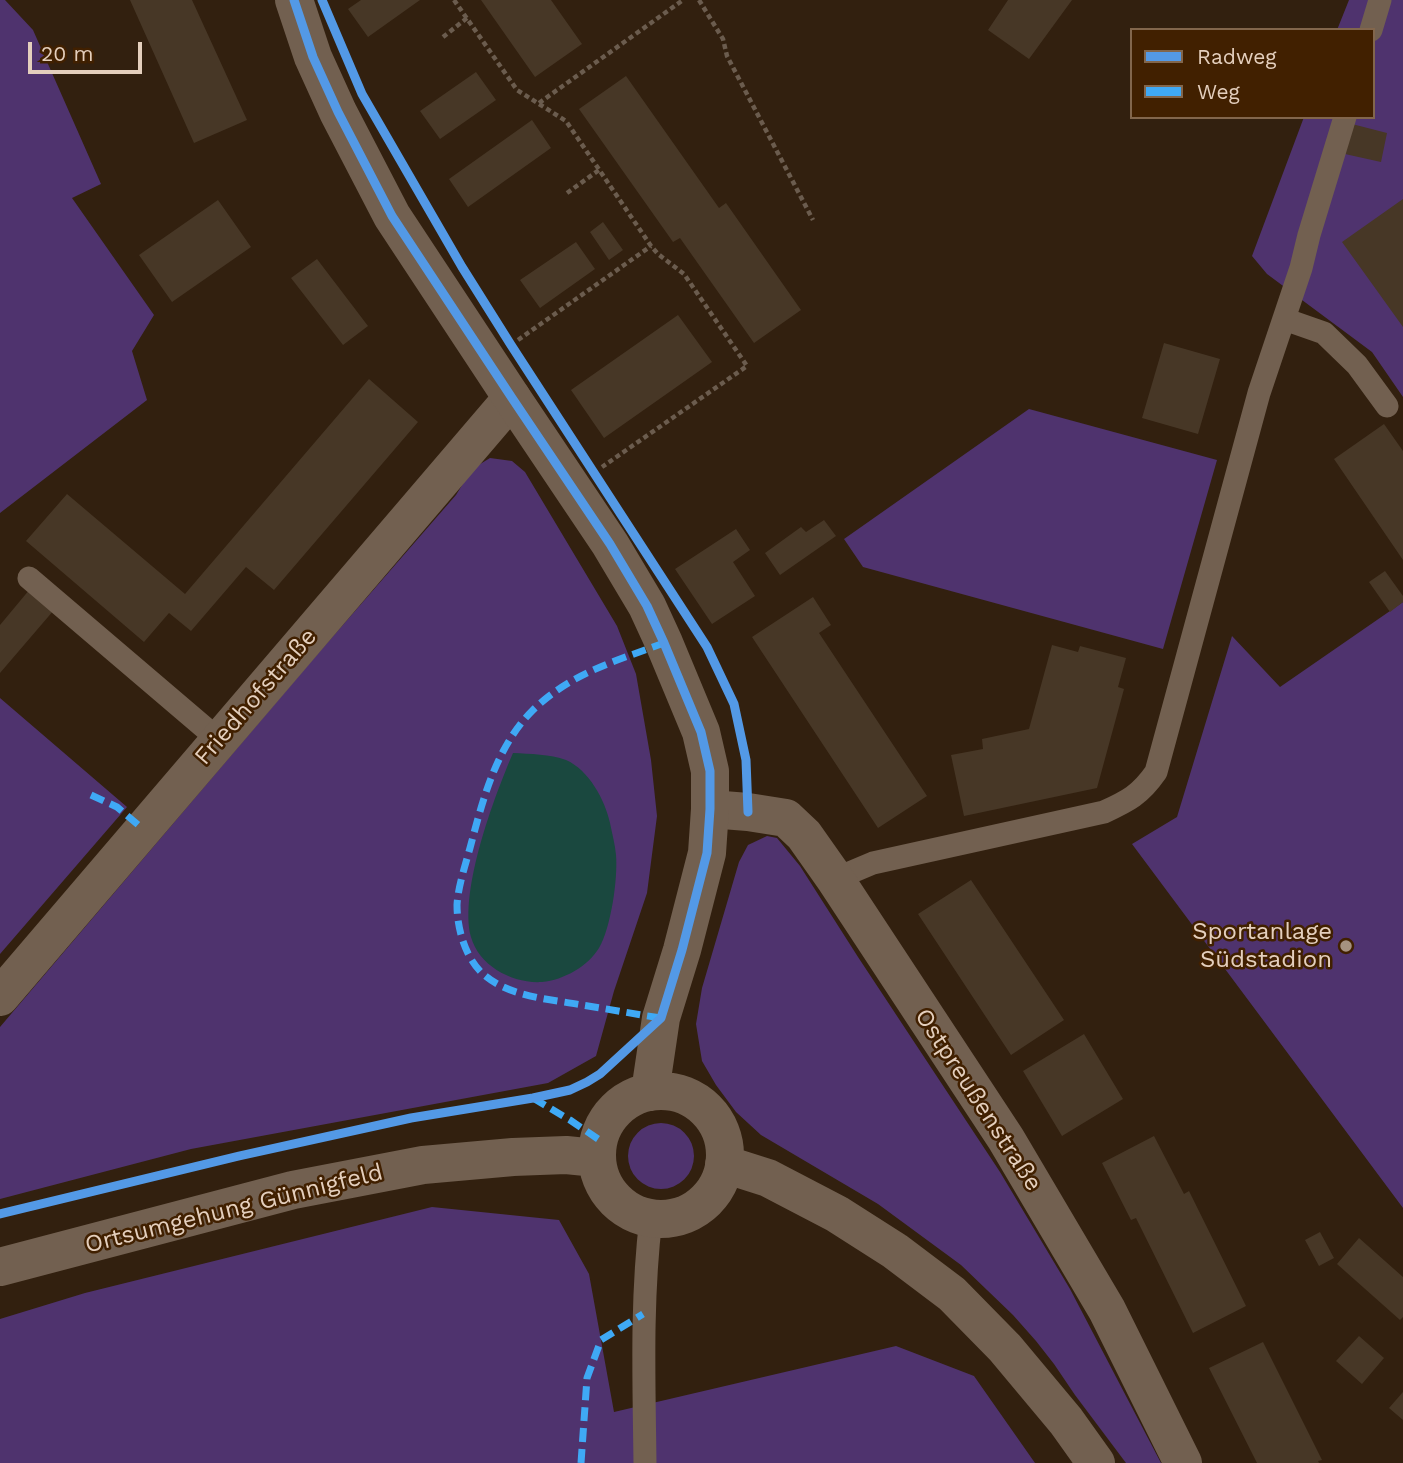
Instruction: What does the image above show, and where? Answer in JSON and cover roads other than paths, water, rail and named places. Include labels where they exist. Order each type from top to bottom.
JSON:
[{"type":"street","points":[[294,0],[313,57],[392,216],[610,544],[647,606],[701,732],[710,771],[707,853],[661,1018],[650,1092]]},
{"type":"street","name":"Friedhofstraße","points":[[0,997],[512,398]]},
{"type":"street","name":"Ostpreußenstraße","points":[[710,809],[786,818],[804,835],[1006,1139],[1107,1310],[1183,1463]]},
{"type":"street","points":[[650,1092],[680,1095],[705,1109],[718,1125],[724,1144],[724,1164],[718,1184],[707,1200],[690,1212],[671,1218],[651,1218],[630,1211],[613,1198],[601,1180],[596,1158],[598,1139],[617,1108],[632,1097],[650,1092]]},
{"type":"street","name":"Ortsumgehung Günnigfeld","points":[[0,1268],[293,1190],[423,1165],[566,1155],[596,1158]]},
{"type":"street","points":[[724,1164],[768,1178],[837,1214],[895,1251],[952,1294],[1004,1348],[1066,1421],[1096,1463]]},
{"type":"lane","points":[[1372,28],[1380,0]]},
{"type":"lane","points":[[835,879],[873,863],[1104,812],[1128,800],[1145,787],[1156,772],[1259,393],[1301,268],[1344,119]]},
{"type":"lane","points":[[1284,318],[1324,333],[1357,365],[1387,406]]},
{"type":"lane","points":[[29,578],[219,740]]},
{"type":"lane","points":[[645,1463],[643,1314],[645,1263],[651,1218]]},
{"type":"water","points":[[513,753],[560,758],[582,771],[595,787],[604,805],[616,851],[613,903],[599,948],[589,961],[575,971],[542,982],[520,980],[489,965],[481,957],[471,937],[470,895],[474,870],[488,818]]},
{"type":"place","name":"Sportanlage Südstadion","points":[[1346,946]]}]
